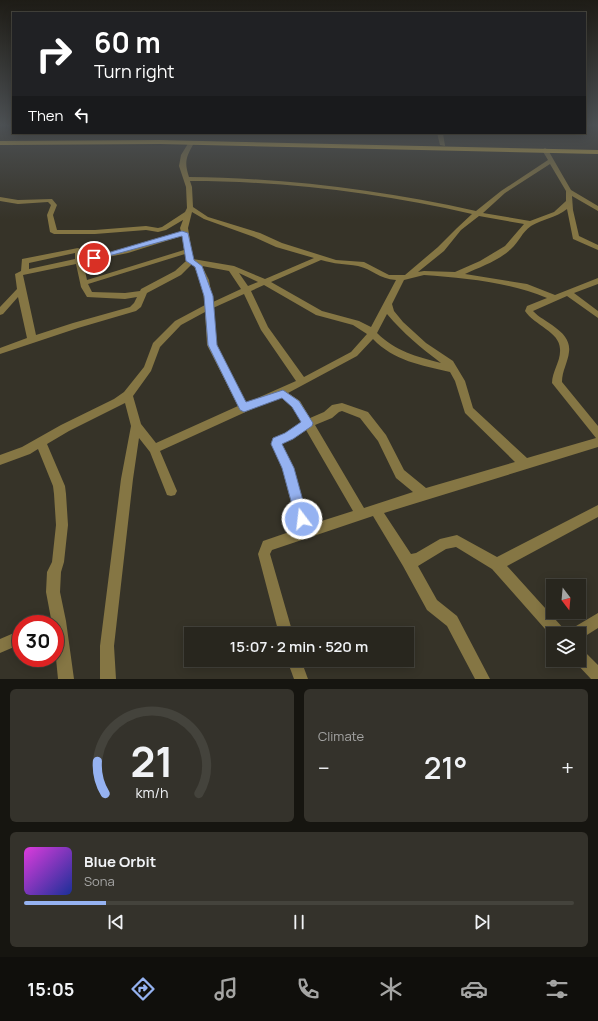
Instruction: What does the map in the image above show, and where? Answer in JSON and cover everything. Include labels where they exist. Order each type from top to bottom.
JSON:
[{"type":"street","points":[[184,156],[182,166],[188,179],[188,211],[184,228],[188,251],[204,280],[210,306],[212,345],[244,408]]},
{"type":"street","points":[[548,156],[569,192],[576,237],[582,242],[598,248]]},
{"type":"street","points":[[154,449],[302,382],[354,354],[372,334],[404,278],[440,249],[476,214],[503,192],[551,161]]},
{"type":"street","points":[[188,179],[230,179],[328,188],[420,201],[476,214],[530,223]]},
{"type":"street","points":[[569,192],[598,209]]},
{"type":"street","points":[[0,199],[9,202],[35,202],[50,200],[54,205],[50,214],[54,232],[95,232],[146,228],[158,230],[164,228],[188,211]]},
{"type":"street","points":[[456,275],[504,252],[530,223],[559,212],[566,207],[570,201]]},
{"type":"street","points":[[188,211],[320,258],[340,263],[355,263],[387,277],[404,278],[424,273],[456,275],[527,287],[554,298]]},
{"type":"street","points":[[32,341],[19,274],[125,251],[185,233]]},
{"type":"street","points":[[25,272],[25,261],[78,250],[79,261],[87,293],[95,296],[141,294]]},
{"type":"street","points":[[84,283],[188,251]]},
{"type":"street","points":[[0,460],[26,451],[65,428],[118,402],[128,395],[148,368],[156,345],[178,323],[210,306],[320,258]]},
{"type":"street","points":[[0,351],[32,341],[76,324],[105,318],[133,309],[138,304],[141,294],[148,288],[194,263],[231,268],[264,282],[319,313],[356,323],[381,342],[407,358],[453,369]]},
{"type":"street","points":[[231,268],[246,290],[264,328],[302,382]]},
{"type":"street","points":[[598,282],[530,308],[529,311],[562,339],[565,351],[558,369],[557,383],[598,434]]},
{"type":"street","points":[[0,312],[21,289]]},
{"type":"street","points":[[568,293],[598,315]]},
{"type":"street","points":[[388,305],[390,312],[400,324],[447,362],[453,369],[460,381],[470,410],[524,464]]},
{"type":"street","points":[[257,402],[283,394],[296,404],[361,514]]},
{"type":"street","points":[[128,395],[136,426],[154,449],[171,492]]},
{"type":"street","points":[[305,532],[288,468],[276,444],[277,441],[289,436],[308,423],[328,415],[336,408],[347,409],[364,415],[382,438],[400,474],[424,494]]},
{"type":"street","points":[[108,679],[107,646],[127,479],[136,426]]},
{"type":"street","points":[[41,442],[59,486],[60,494],[62,525],[58,562],[54,572],[56,615]]},
{"type":"street","points":[[284,627],[264,554],[267,545],[424,494],[598,442]]},
{"type":"street","points":[[376,510],[408,561],[432,605],[452,622],[482,679]]},
{"type":"street","points":[[496,564],[598,511]]},
{"type":"street","points":[[408,561],[418,559],[444,543],[457,541],[496,564],[553,627]]},
{"type":"street","points":[[586,628],[598,620]]},
{"type":"street","points":[[0,646],[12,641]]},
{"type":"street","points":[[586,663],[598,675]]},
{"type":"street","points":[[64,667],[66,679]]},
{"type":"street","points":[[297,667],[301,679]]},
{"type":"route","points":[[94,258],[125,251],[185,233],[190,261],[197,264],[204,280],[208,296],[211,316],[212,345],[244,408],[257,402],[283,394],[296,404],[308,423],[298,431],[277,441],[276,444],[288,468],[302,519]]}]
